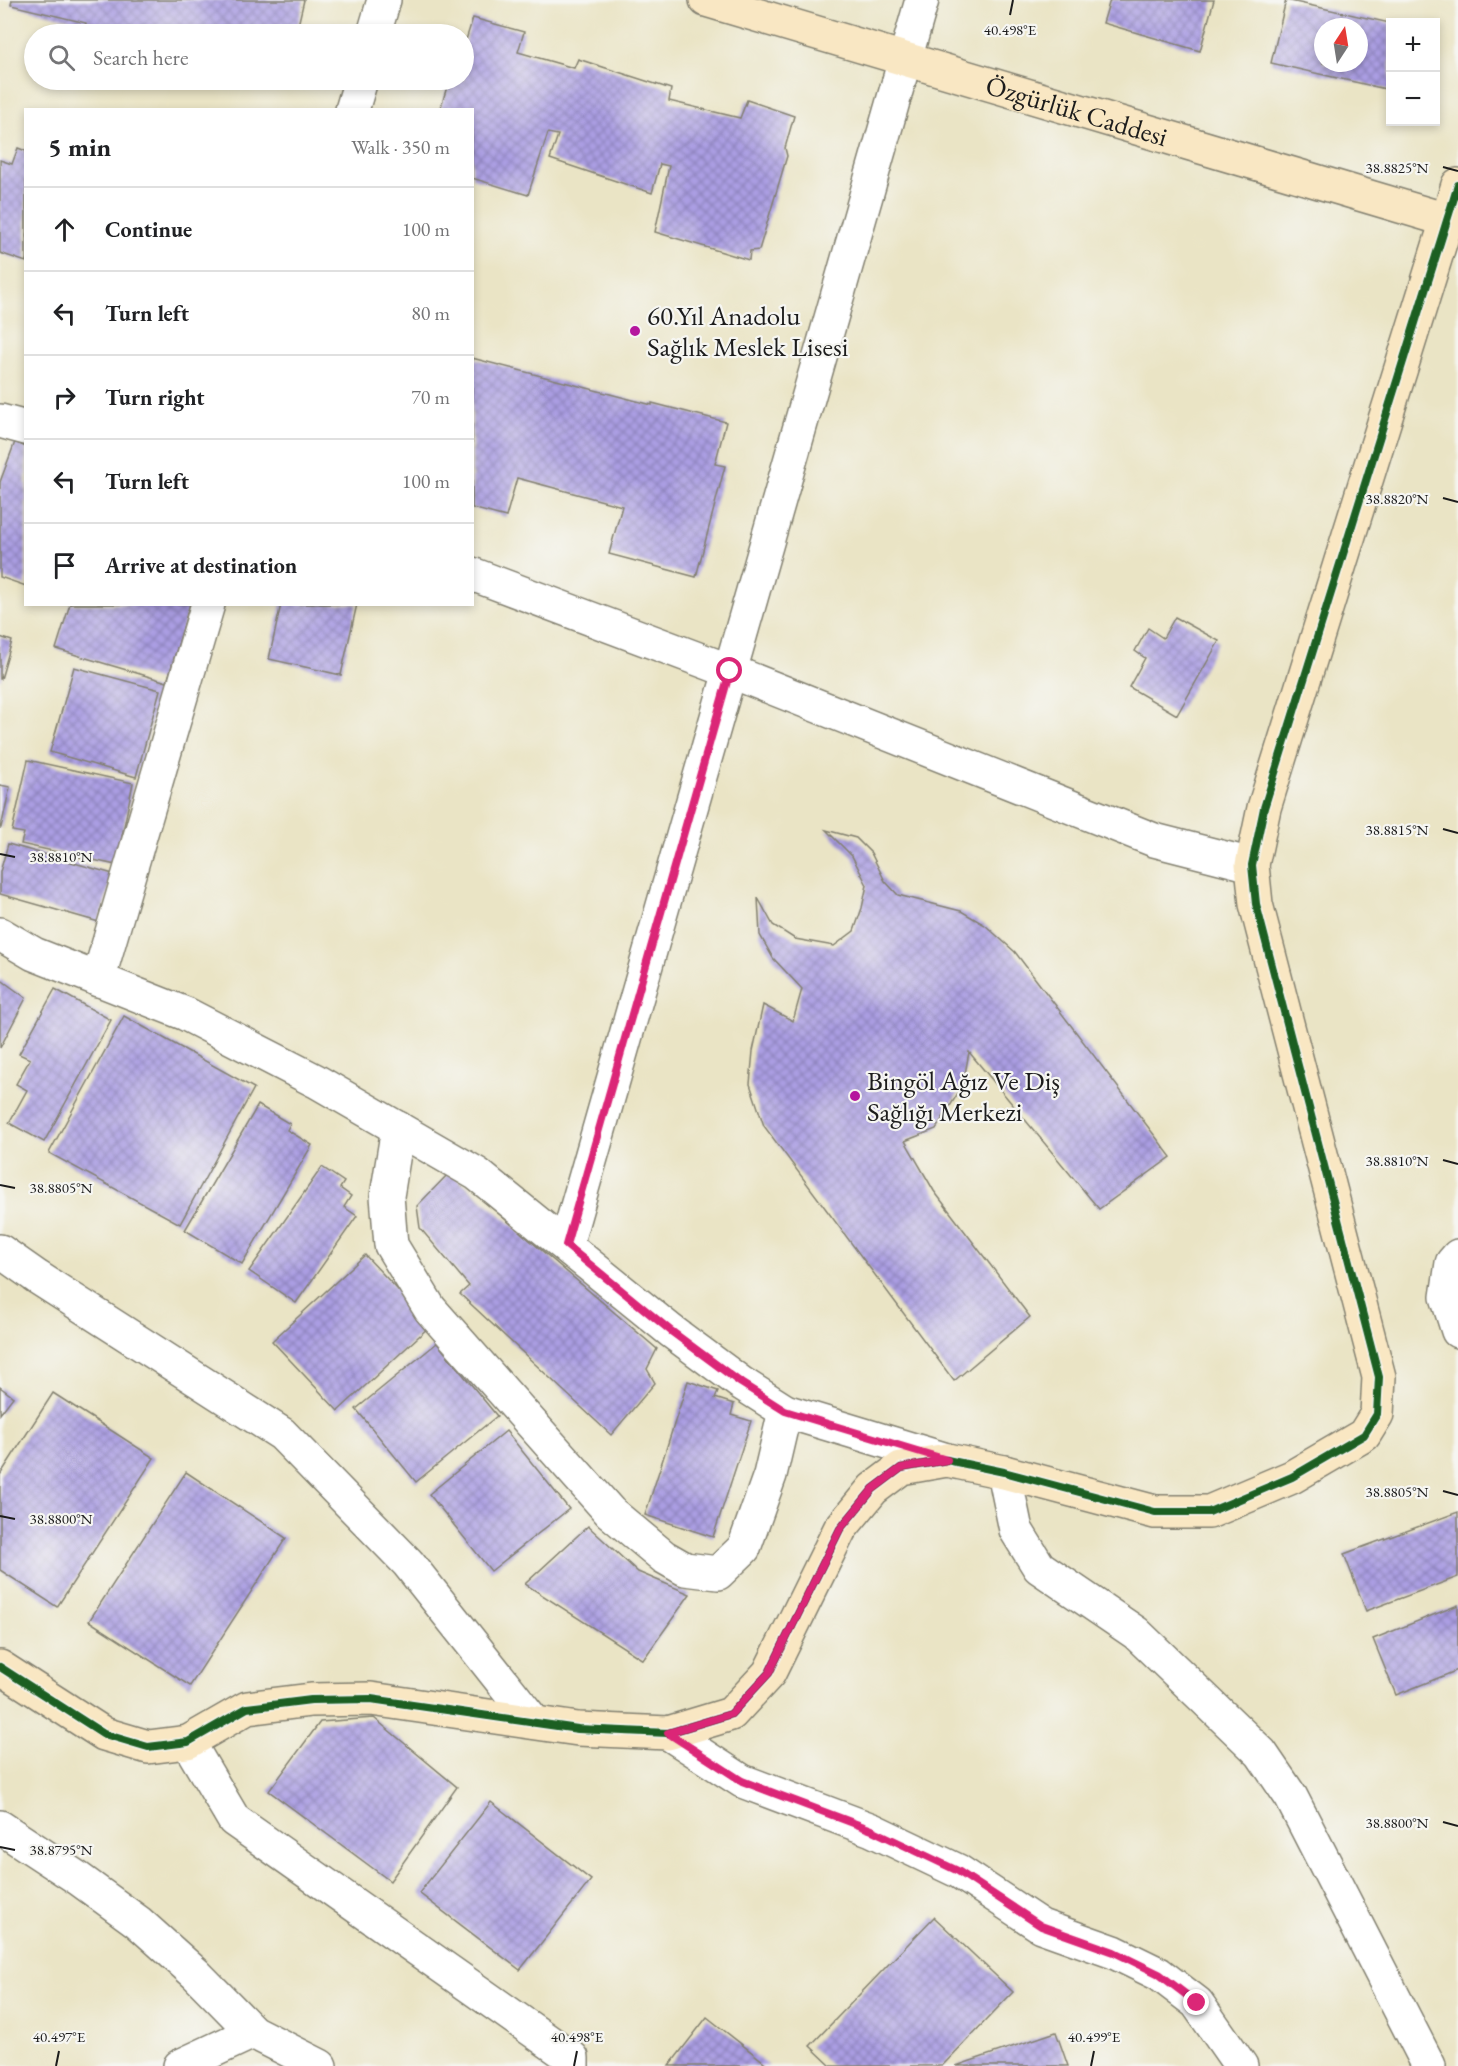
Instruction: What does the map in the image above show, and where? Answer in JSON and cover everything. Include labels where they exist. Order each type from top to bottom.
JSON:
[{"type":"street","points":[[377,24],[384,0]]},
{"type":"street","name":"Özgürlük Caddesi","points":[[706,0],[1447,220]]},
{"type":"street","points":[[566,1245],[922,0]]},
{"type":"street","points":[[353,108],[358,90]]},
{"type":"street","points":[[0,934],[34,954],[186,1014],[316,1081],[477,1174],[671,1331],[741,1383],[785,1411],[947,1460],[1004,1472],[1155,1512],[1209,1512],[1292,1477],[1364,1435],[1377,1414],[1379,1377],[1256,904],[1251,866],[1264,808],[1458,185]]},
{"type":"street","points":[[0,421],[24,427]]},
{"type":"street","points":[[474,575],[730,671],[1154,840],[1251,866]]},
{"type":"street","points":[[98,980],[207,606]]},
{"type":"street","points":[[398,1128],[387,1196],[390,1245],[424,1300],[610,1512],[664,1557],[686,1569],[718,1573],[744,1548],[770,1475],[785,1411]]},
{"type":"street","points":[[0,1251],[282,1434],[408,1563],[534,1722]]},
{"type":"street","points":[[1458,1256],[1452,1263],[1447,1297],[1458,1331]]},
{"type":"street","points":[[0,1667],[104,1734],[148,1747],[188,1742],[246,1708],[311,1700],[371,1699],[578,1729],[668,1733],[731,1714],[769,1673],[840,1529],[873,1489],[901,1468],[947,1460]]},
{"type":"street","points":[[1004,1472],[1016,1530],[1039,1567],[1136,1634],[1261,1753],[1291,1797],[1429,2066]]},
{"type":"street","points":[[668,1733],[742,1781],[872,1830],[958,1871],[1041,1926],[1114,1952],[1159,1974],[1197,2003],[1241,2066]]},
{"type":"street","points":[[188,1742],[234,1820],[572,2058],[572,2066]]},
{"type":"street","points":[[0,1827],[79,1879],[138,1922],[196,1974],[253,2032],[320,2066]]},
{"type":"street","points":[[180,2066],[253,2032]]},
{"type":"building","points":[[12,0],[304,0],[298,24],[86,24],[11,5]]},
{"type":"building","points":[[1110,0],[1214,0],[1200,51],[1103,23]]},
{"type":"building","points":[[1286,0],[1367,18],[1314,18],[1314,72],[1368,72],[1368,18],[1386,22],[1386,89],[1271,63]]},
{"type":"building","points":[[473,18],[524,32],[518,52],[574,68],[578,59],[671,89],[669,101],[740,118],[747,100],[794,116],[785,148],[787,156],[759,250],[750,251],[749,260],[655,232],[669,166],[660,164],[652,193],[550,159],[558,135],[548,133],[528,195],[474,179],[474,108],[441,108],[446,90],[474,90],[474,24],[471,24]]},
{"type":"building","points":[[18,148],[24,150],[24,261],[0,253],[0,160],[12,164]]},
{"type":"building","points":[[474,359],[726,422],[715,464],[725,466],[696,577],[609,554],[622,506],[517,478],[506,517],[474,509]]},
{"type":"building","points":[[15,442],[24,446],[24,585],[0,577],[0,482]]},
{"type":"building","points":[[69,606],[189,606],[167,682],[56,649]]},
{"type":"building","points":[[281,606],[357,606],[341,675],[269,659]]},
{"type":"building","points":[[1175,617],[1219,641],[1177,715],[1129,687],[1145,658],[1135,651],[1148,628],[1163,638]]},
{"type":"building","points":[[0,637],[12,641],[1,679],[0,679]]},
{"type":"building","points":[[74,667],[160,690],[136,777],[50,752]]},
{"type":"building","points":[[28,760],[133,783],[116,865],[21,844],[24,833],[12,831]]},
{"type":"building","points":[[0,785],[10,787],[1,828],[0,828]]},
{"type":"building","name":"Bingöl Ağız Ve Diş Sağlığı Merkezi","points":[[826,830],[856,838],[871,853],[885,881],[898,895],[961,911],[985,925],[1015,952],[1171,1157],[1099,1209],[969,1052],[963,1085],[936,1129],[905,1141],[934,1191],[1030,1317],[954,1381],[764,1126],[750,1084],[753,1051],[763,1005],[793,1021],[802,989],[773,958],[760,935],[758,898],[773,925],[795,939],[834,946],[854,931],[862,908],[867,885],[852,856]]},
{"type":"building","points":[[8,844],[113,874],[99,922],[0,894],[0,872]]},
{"type":"building","points":[[0,979],[26,998],[0,1048]]},
{"type":"building","points":[[55,989],[111,1020],[44,1142],[9,1123],[27,1090],[16,1084],[30,1059],[19,1054]]},
{"type":"building","points":[[124,1016],[254,1088],[180,1224],[49,1153]]},
{"type":"building","points":[[258,1105],[290,1124],[287,1130],[312,1145],[242,1264],[185,1230]]},
{"type":"building","points":[[322,1167],[344,1182],[340,1188],[351,1196],[344,1207],[357,1216],[296,1303],[249,1271]]},
{"type":"building","points":[[450,1172],[657,1349],[647,1369],[655,1383],[611,1435],[460,1294],[469,1286],[420,1228],[417,1206]]},
{"type":"building","points":[[365,1255],[431,1325],[338,1411],[272,1341]]},
{"type":"building","points":[[437,1343],[497,1416],[416,1482],[356,1409]]},
{"type":"building","points":[[688,1381],[718,1391],[715,1398],[734,1404],[731,1415],[751,1421],[713,1537],[645,1515]]},
{"type":"building","points":[[0,1387],[13,1397],[0,1414]]},
{"type":"building","points":[[53,1393],[154,1458],[57,1607],[0,1570],[0,1475]]},
{"type":"building","points":[[506,1431],[569,1509],[491,1571],[429,1494]]},
{"type":"building","points":[[186,1472],[286,1538],[190,1686],[89,1621]]},
{"type":"building","points":[[1458,1512],[1458,1577],[1366,1611],[1344,1554]]},
{"type":"building","points":[[588,1526],[638,1572],[690,1594],[643,1660],[525,1584]]},
{"type":"building","points":[[1458,1605],[1458,1670],[1396,1695],[1373,1639]]},
{"type":"building","points":[[374,1718],[457,1787],[390,1881],[269,1791],[320,1722]]},
{"type":"building","points":[[491,1802],[591,1880],[520,1970],[419,1893]]},
{"type":"building","points":[[934,1917],[1013,1992],[942,2066],[831,2066],[810,2046]]},
{"type":"building","points":[[707,2017],[769,2066],[669,2066]]},
{"type":"building","points":[[1056,2032],[1068,2066],[956,2066]]},
{"type":"cycle path","points":[[0,1667],[104,1734],[148,1747],[188,1742],[247,1708],[311,1700],[371,1699],[578,1729],[668,1733],[731,1714],[769,1673],[840,1529],[873,1489],[901,1468],[947,1460],[1004,1472],[1155,1512],[1209,1512],[1292,1477],[1364,1435],[1377,1414],[1379,1377],[1256,904],[1252,865],[1264,808],[1458,185]]},
{"type":"place","name":"60.Yıl Anadolu Sağlık Meslek Lisesi","points":[[635,331]]},
{"type":"place","name":"Bingöl Ağız Ve Diş Sağlığı Merkezi","points":[[855,1096]]},
{"type":"route","points":[[730,671],[566,1245],[671,1331],[741,1383],[785,1411],[947,1460],[901,1468],[873,1489],[840,1529],[769,1673],[731,1714],[668,1733],[742,1781],[872,1830],[958,1871],[1041,1926],[1114,1952],[1159,1974],[1197,2003]]}]
